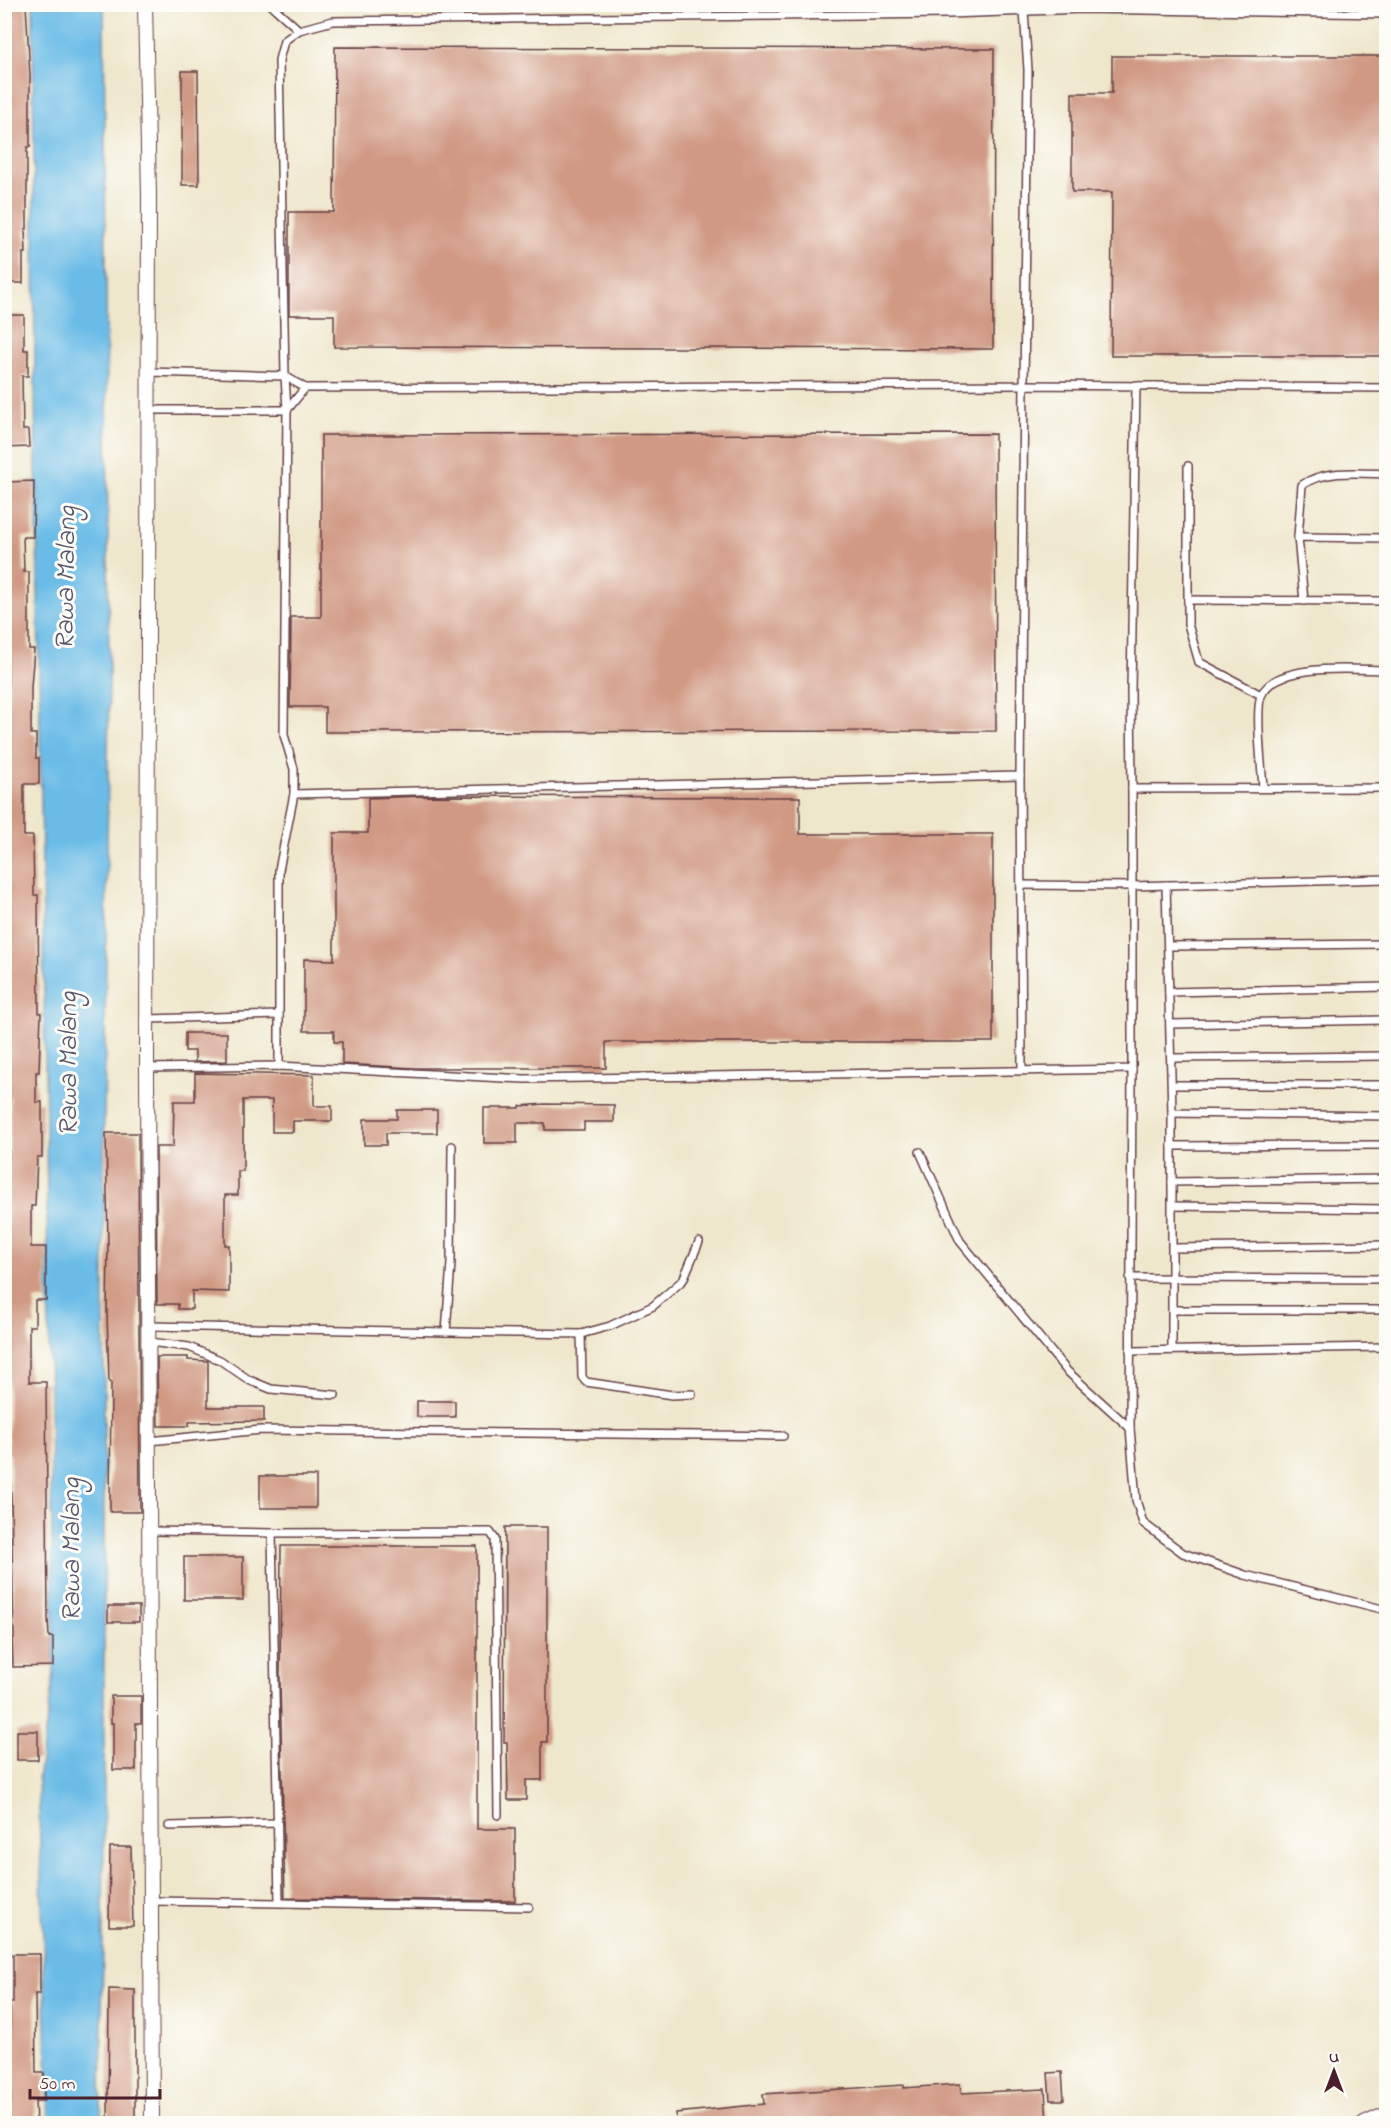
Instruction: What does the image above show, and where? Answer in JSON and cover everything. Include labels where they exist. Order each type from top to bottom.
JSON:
[{"type":"street","points":[[145,4],[149,207],[147,1068],[152,2124]]},
{"type":"street","points":[[1364,2124],[1386,2114]]},
{"type":"lane","points":[[270,4],[299,30]]},
{"type":"lane","points":[[279,1066],[279,870],[294,794],[294,769],[284,735],[287,410],[279,60],[284,41],[299,30],[333,21],[949,14],[1083,9],[1386,14]]},
{"type":"lane","points":[[1022,1071],[1020,776],[1028,70],[1024,11]]},
{"type":"lane","points":[[149,372],[285,376],[305,388],[1024,385],[1386,388]]},
{"type":"lane","points":[[1136,386],[1131,692],[1130,1278],[1130,1428],[1136,1500],[1143,1523],[1183,1553],[1245,1575],[1386,1610]]},
{"type":"lane","points":[[287,410],[305,388]]},
{"type":"lane","points":[[148,410],[287,410]]},
{"type":"lane","points":[[1188,466],[1188,624],[1198,662],[1261,695]]},
{"type":"lane","points":[[1304,601],[1298,537],[1302,484],[1310,479],[1341,473],[1386,474]]},
{"type":"lane","points":[[1298,537],[1386,538]]},
{"type":"lane","points":[[1188,600],[1386,601]]},
{"type":"lane","points":[[1263,788],[1259,719],[1261,695],[1278,678],[1307,670],[1386,670]]},
{"type":"lane","points":[[294,794],[1020,776]]},
{"type":"lane","points":[[1132,789],[1386,788]]},
{"type":"lane","points":[[1021,885],[1132,886],[1386,879]]},
{"type":"lane","points":[[1166,885],[1172,1058],[1172,1350]]},
{"type":"lane","points":[[1168,946],[1386,944]]},
{"type":"lane","points":[[1169,992],[1386,987]]},
{"type":"lane","points":[[148,1019],[279,1015]]},
{"type":"lane","points":[[1170,1024],[1386,1020]]},
{"type":"lane","points":[[1172,1058],[1386,1056]]},
{"type":"lane","points":[[147,1068],[279,1066],[524,1079],[1132,1069]]},
{"type":"lane","points":[[1172,1085],[1386,1084]]},
{"type":"lane","points":[[1172,1113],[1386,1116]]},
{"type":"lane","points":[[1172,1146],[1386,1145]]},
{"type":"lane","points":[[446,1332],[451,1263],[452,1146]]},
{"type":"lane","points":[[920,1152],[960,1241],[1067,1371],[1130,1428]]},
{"type":"lane","points":[[1172,1182],[1386,1179]]},
{"type":"lane","points":[[1173,1206],[1386,1209]]},
{"type":"lane","points":[[149,1326],[581,1334],[610,1326],[653,1305],[682,1280],[699,1242]]},
{"type":"lane","points":[[1173,1248],[1386,1245]]},
{"type":"lane","points":[[1130,1278],[1386,1279]]},
{"type":"lane","points":[[1173,1310],[1386,1310]]},
{"type":"lane","points":[[581,1334],[582,1377],[586,1382],[672,1395],[692,1395]]},
{"type":"lane","points":[[149,1342],[189,1347],[220,1360],[249,1380],[271,1389],[335,1395]]},
{"type":"lane","points":[[1130,1351],[1386,1347]]},
{"type":"lane","points":[[149,1441],[261,1430],[783,1437]]},
{"type":"lane","points":[[150,1531],[490,1532],[495,1539],[498,1815]]},
{"type":"lane","points":[[272,1533],[279,1902]]},
{"type":"lane","points":[[169,1826],[278,1823]]},
{"type":"lane","points":[[151,1901],[529,1907]]},
{"type":"water","name":"Rawa Malang","points":[[33,5],[104,5],[109,681],[104,1124],[104,1836],[101,2124],[49,2123],[38,1780],[54,1673],[35,389]]},
{"type":"building","points":[[4,4],[26,4],[30,77],[30,147],[27,147],[27,229],[25,229],[26,253],[23,253],[23,283],[4,283],[4,150],[6,150]]},
{"type":"building","points":[[335,47],[994,49],[993,349],[334,347],[334,315],[289,315],[289,212],[334,212]]},
{"type":"building","points":[[1112,56],[1386,56],[1386,356],[1111,356],[1112,192],[1072,192],[1072,93],[1112,93]]},
{"type":"building","points":[[182,71],[198,71],[199,185],[182,185]]},
{"type":"building","points":[[4,315],[24,315],[24,350],[28,350],[28,376],[22,376],[23,430],[28,430],[29,447],[4,448]]},
{"type":"building","points":[[995,434],[996,731],[325,732],[325,707],[290,707],[291,617],[321,617],[321,435]]},
{"type":"building","points":[[34,481],[33,537],[23,537],[24,572],[29,572],[29,649],[34,649],[31,734],[36,734],[39,784],[24,784],[24,836],[33,836],[34,895],[38,895],[39,1013],[41,1013],[36,1102],[42,1102],[42,1157],[37,1157],[35,1206],[31,1206],[31,1247],[46,1247],[46,1300],[35,1300],[35,1326],[29,1326],[29,1382],[46,1382],[48,1619],[49,1637],[53,1637],[53,1666],[13,1667],[10,1454],[8,1454],[8,1377],[6,1377],[7,1159],[9,1159],[10,1096],[7,1096],[6,1072],[8,861],[5,799],[8,687],[7,644],[4,644],[4,482]]},
{"type":"building","points":[[425,796],[800,797],[800,834],[993,834],[993,1042],[606,1042],[606,1068],[415,1068],[342,1064],[342,1042],[334,1042],[334,1031],[304,1031],[304,959],[334,960],[334,833],[368,833],[368,798]]},
{"type":"building","points":[[185,1033],[227,1033],[227,1061],[195,1062],[195,1051],[185,1051]]},
{"type":"building","points":[[195,1073],[314,1075],[314,1106],[332,1106],[332,1121],[293,1121],[293,1132],[272,1132],[272,1100],[243,1100],[243,1171],[238,1171],[238,1195],[225,1195],[225,1245],[229,1245],[229,1292],[192,1291],[192,1309],[178,1309],[178,1304],[157,1304],[156,1147],[173,1147],[174,1101],[195,1101]]},
{"type":"building","points":[[614,1105],[614,1122],[584,1122],[584,1130],[545,1130],[545,1123],[517,1123],[517,1143],[484,1143],[484,1108],[520,1108],[520,1106]]},
{"type":"building","points":[[397,1110],[437,1110],[437,1133],[386,1133],[386,1145],[364,1145],[364,1119],[397,1119]]},
{"type":"building","points":[[106,1133],[138,1133],[140,1512],[110,1512],[111,1382],[109,1382],[107,1313]]},
{"type":"building","points":[[157,1357],[188,1357],[188,1360],[208,1361],[208,1407],[264,1407],[264,1421],[189,1422],[189,1426],[158,1426]]},
{"type":"building","points":[[417,1401],[455,1401],[455,1417],[417,1417]]},
{"type":"building","points":[[260,1476],[316,1476],[316,1508],[260,1508]]},
{"type":"building","points":[[505,1527],[547,1527],[547,1742],[542,1742],[542,1780],[526,1780],[526,1800],[508,1800],[507,1742],[504,1742]]},
{"type":"building","points":[[281,1546],[477,1546],[477,1829],[515,1829],[515,1901],[285,1898],[280,1681]]},
{"type":"building","points":[[184,1557],[243,1557],[243,1600],[184,1600]]},
{"type":"building","points":[[108,1606],[139,1606],[139,1622],[108,1622]]},
{"type":"building","points":[[111,1696],[141,1696],[141,1723],[136,1723],[136,1770],[113,1770]]},
{"type":"building","points":[[17,1731],[38,1731],[38,1760],[17,1760]]},
{"type":"building","points":[[110,1847],[131,1847],[133,1926],[109,1926]]},
{"type":"building","points":[[13,1954],[40,1954],[40,1994],[35,1994],[36,2073],[44,2073],[44,2101],[35,2101],[36,2124],[7,2124],[6,2104],[11,2104],[10,2003],[13,2003]]},
{"type":"building","points":[[109,1989],[135,1990],[135,2124],[108,2124]]},
{"type":"building","points":[[1062,2072],[1064,2100],[1050,2100],[1048,2073]]},
{"type":"building","points":[[960,2084],[961,2093],[1045,2089],[1047,2123],[944,2124],[944,2118],[906,2121],[907,2124],[832,2124],[832,2118],[766,2124],[677,2124],[676,2113],[764,2104],[763,2094],[904,2085],[904,2088]]}]
